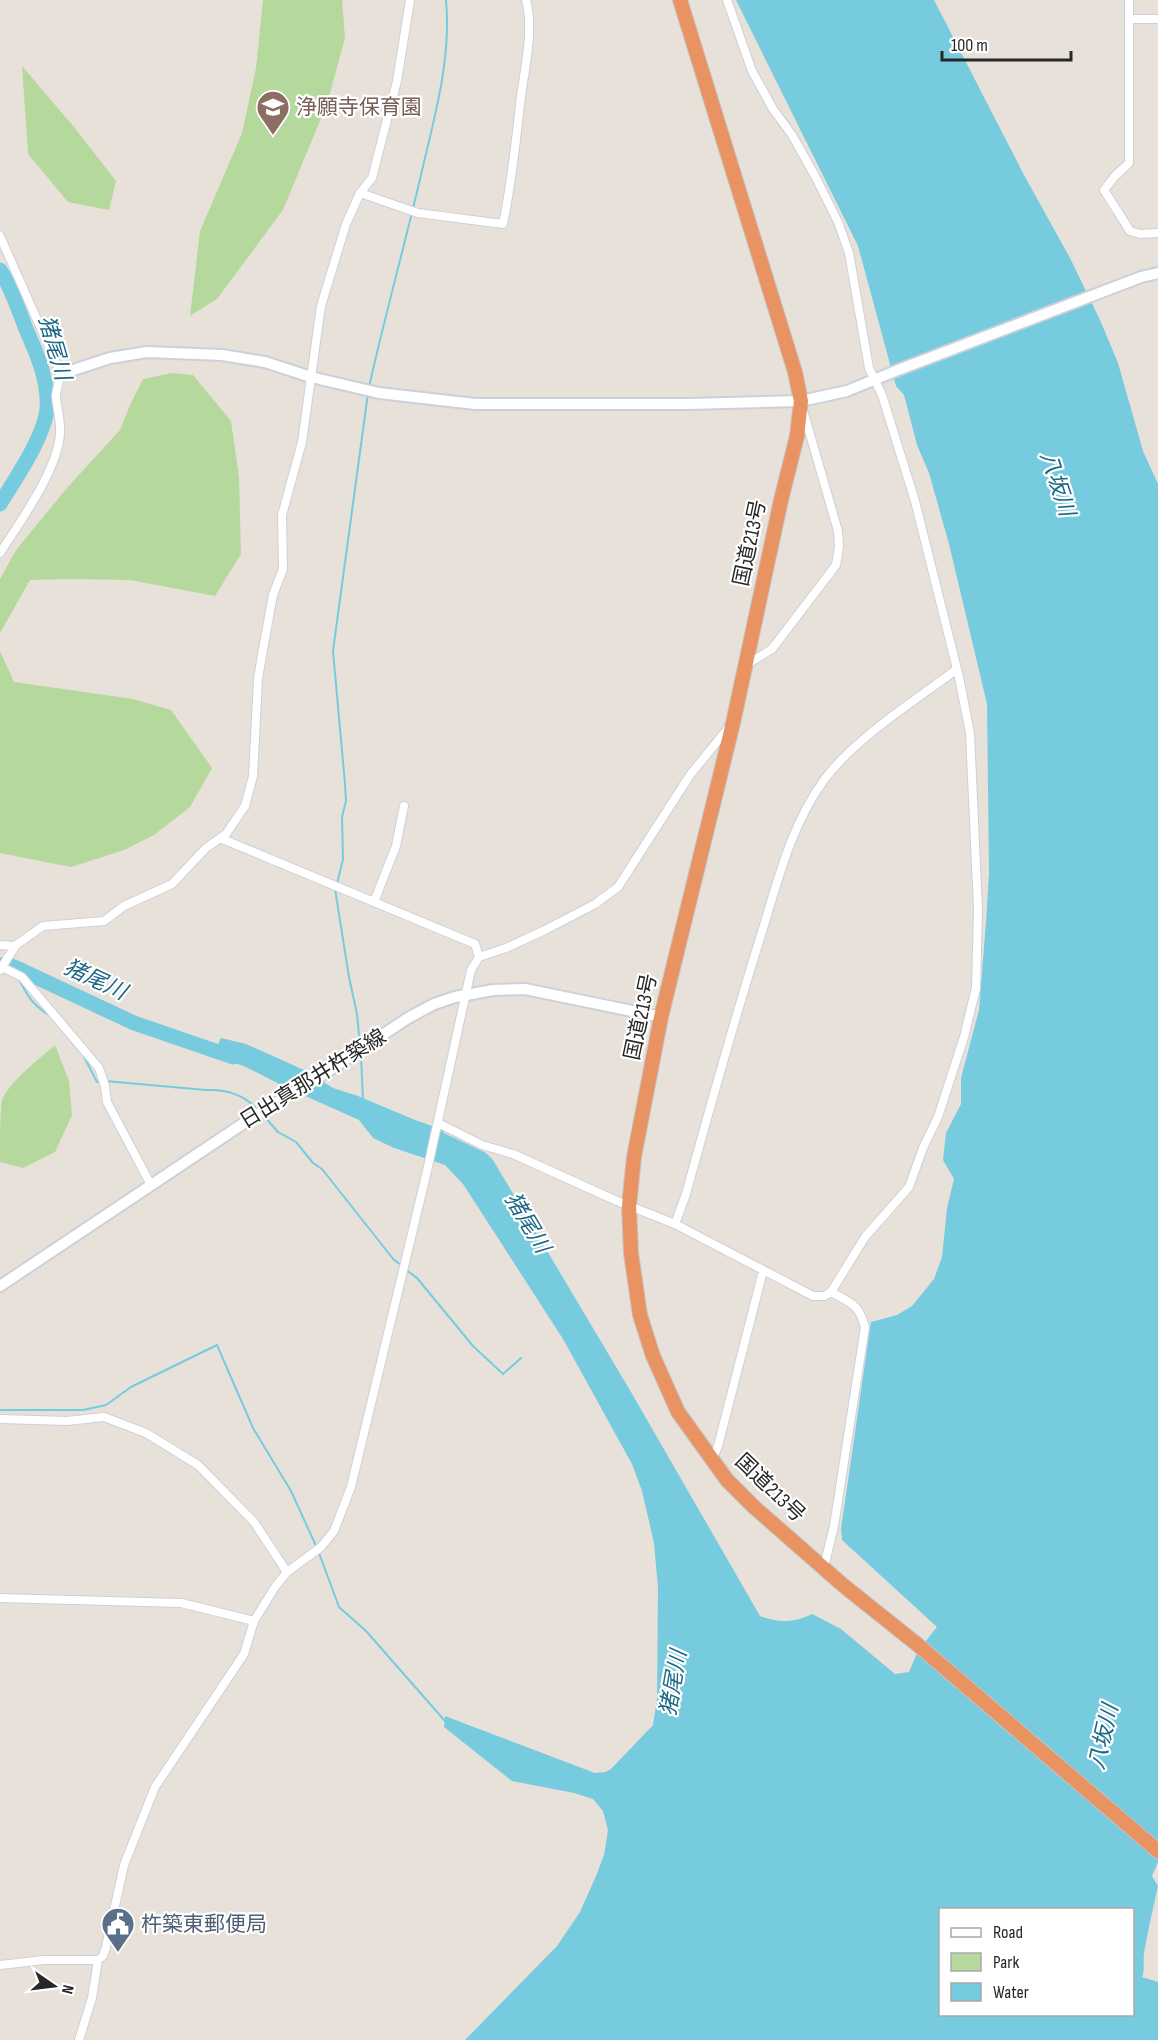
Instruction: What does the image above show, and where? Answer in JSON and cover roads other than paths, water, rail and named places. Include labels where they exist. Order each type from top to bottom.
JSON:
[{"type":"highway","name":"国道213号","points":[[680,0],[795,372],[801,401],[797,436],[733,723],[661,1017],[634,1157],[629,1206],[635,1288],[640,1315],[652,1356],[678,1412],[727,1480],[754,1507],[1158,1851]]},
{"type":"street","points":[[151,1185],[106,1102],[105,1086],[99,1068],[22,976],[1,968],[15,946],[44,926],[104,921],[124,906],[172,884],[206,848],[226,834],[240,815],[250,792],[260,667],[273,595],[283,569],[282,515],[302,442],[321,306],[343,233],[360,193],[372,178],[397,81],[410,0]]},
{"type":"street","points":[[360,193],[418,213],[503,224],[509,196],[525,63],[529,12],[526,0]]},
{"type":"street","points":[[438,1123],[482,1145],[513,1154],[675,1224],[813,1296],[824,1296],[831,1292],[865,1237],[909,1187],[923,1148],[938,1117],[964,1038],[976,988],[978,909],[970,733],[957,669],[915,501],[882,395],[869,368],[849,253],[838,222],[816,176],[792,135],[773,109],[752,71],[727,0]]},
{"type":"street","points":[[1129,0],[1129,163],[1104,190],[1130,231],[1140,234],[1158,233]]},
{"type":"street","points":[[1129,19],[1158,19]]},
{"type":"street","points":[[0,236],[61,374],[56,395],[60,416],[60,435],[53,461],[37,494],[0,553]]},
{"type":"street","points":[[61,374],[110,358],[147,352],[222,355],[255,360],[379,393],[475,404],[689,404],[801,401],[847,391],[1141,277],[1158,273]]},
{"type":"street","points":[[745,666],[772,649],[836,565],[839,547],[838,531],[801,401]]},
{"type":"street","points":[[675,1224],[686,1194],[736,1014],[784,860],[810,801],[835,767],[869,736],[957,669]]},
{"type":"street","points":[[0,1965],[44,1960],[98,1960],[103,1956],[124,1865],[155,1787],[244,1654],[254,1621],[275,1587],[287,1572],[321,1547],[334,1531],[351,1487],[427,1171],[471,970],[479,957],[506,948],[545,930],[595,904],[618,887],[690,775],[733,723]]},
{"type":"street","points":[[374,902],[396,846],[404,806]]},
{"type":"street","points":[[220,838],[475,944],[479,957]]},
{"type":"street","points":[[0,945],[15,946]]},
{"type":"street","name":"日出真那井杵築線","points":[[0,1286],[253,1117],[434,1004],[493,990],[525,989],[661,1017]]},
{"type":"street","points":[[711,1460],[718,1446],[763,1271]]},
{"type":"street","points":[[824,1567],[834,1526],[865,1327],[861,1313],[856,1307],[831,1292]]},
{"type":"street","points":[[0,1419],[67,1421],[104,1417],[146,1433],[198,1466],[254,1522],[287,1572]]},
{"type":"street","points":[[0,1598],[181,1603],[254,1621]]},
{"type":"street","points":[[79,2040],[97,1979],[98,1960]]},
{"type":"water","name":"八坂川","points":[[736,0],[934,0],[1024,175],[1070,258],[1100,320],[1118,363],[1143,451],[1158,484],[1158,1862],[1152,1876],[1158,1886],[1144,1953],[1142,1977],[1158,1982],[1158,2040],[465,2040],[557,1946],[580,1912],[596,1876],[604,1855],[608,1830],[603,1811],[593,1799],[512,1781],[444,1727],[445,1716],[595,1773],[611,1769],[653,1725],[657,1699],[658,1588],[654,1543],[642,1491],[632,1464],[563,1339],[463,1184],[445,1165],[394,1148],[373,1138],[359,1120],[246,1067],[213,1055],[221,1038],[246,1044],[304,1070],[333,1088],[441,1129],[444,1133],[486,1153],[493,1160],[631,1392],[760,1616],[786,1621],[812,1614],[841,1629],[895,1674],[909,1672],[918,1651],[937,1627],[842,1540],[841,1529],[871,1322],[897,1315],[912,1306],[934,1279],[942,1257],[947,1208],[954,1179],[943,1160],[946,1133],[961,1104],[961,1078],[979,1010],[989,873],[987,704],[949,544],[929,473],[917,445],[904,395],[896,386],[858,246]]},
{"type":"waterway","points":[[369,387],[438,102],[445,61],[446,0]]},
{"type":"waterway","name":"猪尾川","points":[[0,270],[38,358],[47,399],[45,420],[40,433],[28,458],[0,504]]},
{"type":"waterway","points":[[337,884],[343,859],[342,817],[346,801],[333,651],[368,393]]},
{"type":"waterway","points":[[335,889],[357,1014],[360,1046]]},
{"type":"waterway","name":"猪尾川","points":[[0,965],[9,965],[23,971],[134,1023],[233,1057]]},
{"type":"waterway","points":[[19,979],[32,1001],[52,1017]]},
{"type":"waterway","points":[[83,1055],[97,1082],[100,1082]]},
{"type":"waterway","points":[[361,1055],[363,1100]]},
{"type":"waterway","points":[[105,1081],[221,1090],[241,1096],[258,1110]]},
{"type":"waterway","points":[[264,1116],[278,1132],[296,1142],[313,1163],[322,1169],[394,1260],[401,1265]]},
{"type":"waterway","points":[[405,1269],[417,1278],[473,1346],[503,1374],[521,1358]]},
{"type":"waterway","points":[[0,1410],[83,1410],[106,1405],[131,1387],[217,1345],[253,1428],[291,1491],[317,1548]]},
{"type":"waterway","points":[[319,1553],[339,1607],[366,1631],[445,1721]]},
{"type":"place","name":"浄願寺保育園","points":[[273,136]]},
{"type":"place","name":"杵築東郵便局","points":[[118,1953]]}]
